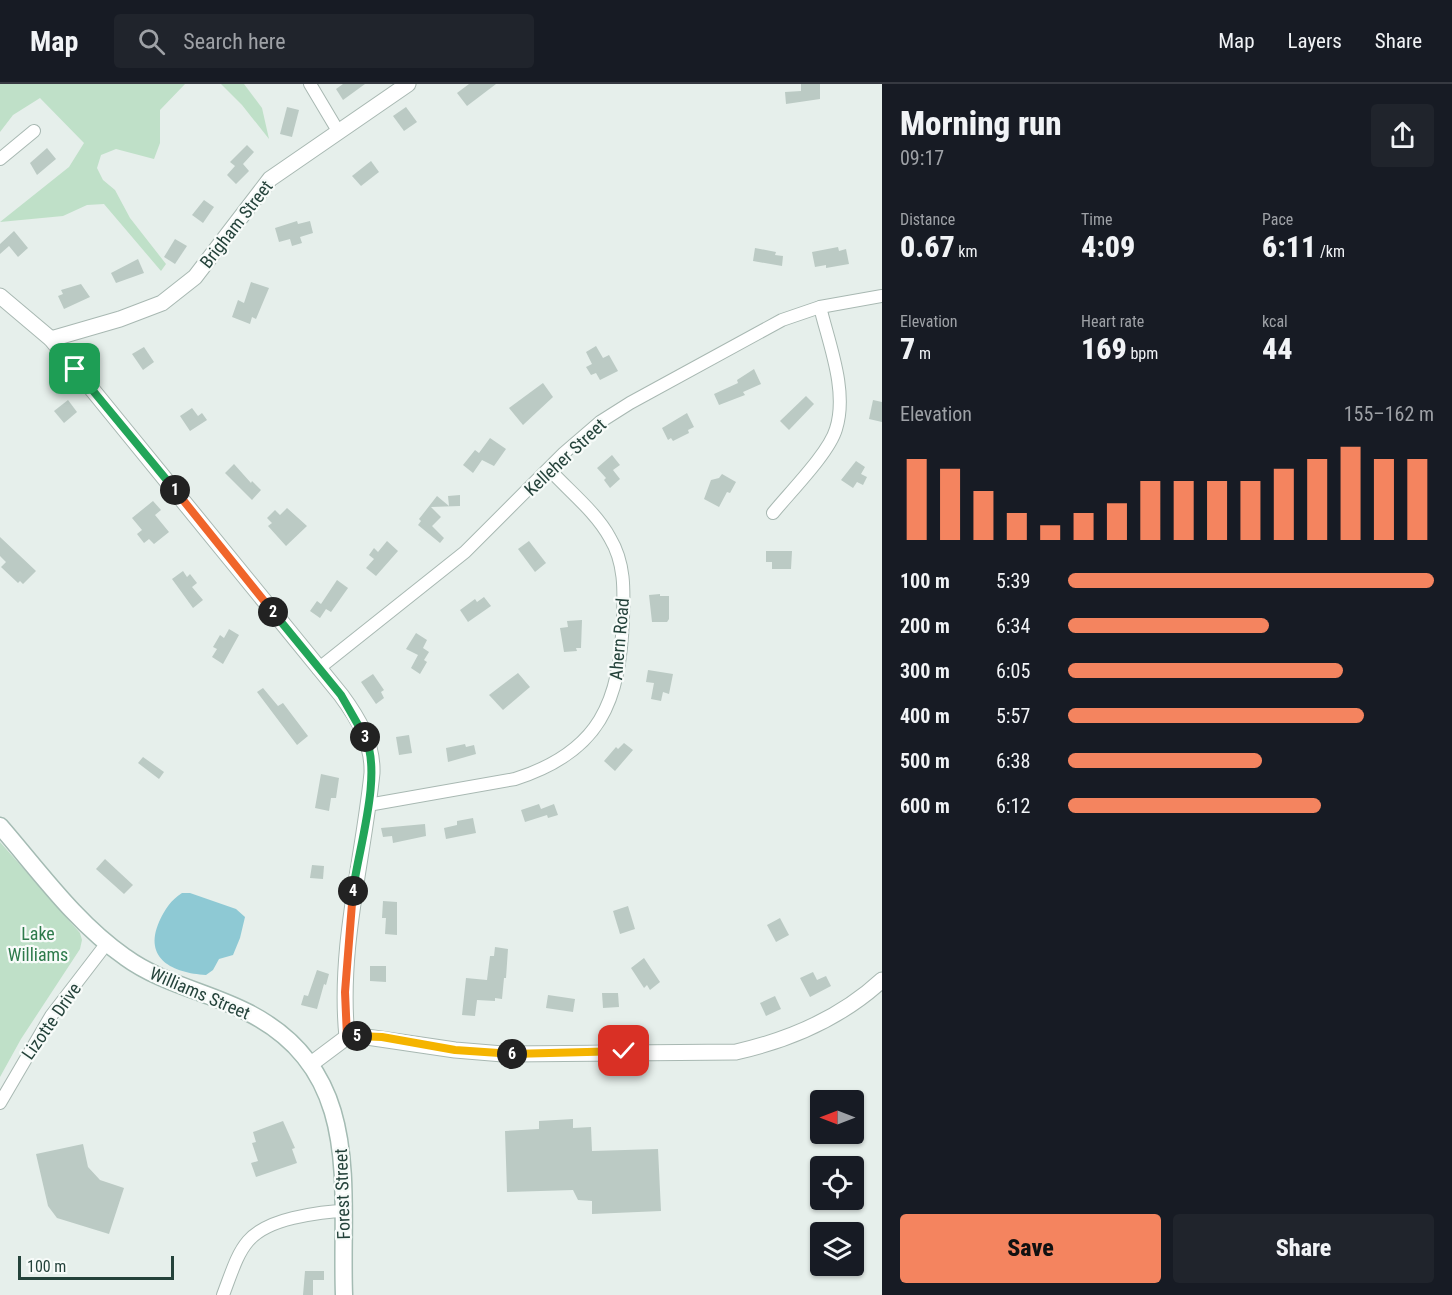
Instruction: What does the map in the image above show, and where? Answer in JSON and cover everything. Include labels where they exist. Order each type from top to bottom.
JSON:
[{"type":"main road","name":"Williams Street","points":[[0,826],[74,911],[126,958],[145,969],[235,1006],[264,1021],[311,1064]]},
{"type":"main road","name":"Forest Street","points":[[311,1064],[332,1112],[341,1145],[344,1171],[344,1295]]},
{"type":"street","points":[[310,84],[338,131]]},
{"type":"street","name":"Brigham Street","points":[[51,339],[120,319],[162,303],[195,277],[270,179],[408,84]]},
{"type":"street","points":[[0,159],[34,131]]},
{"type":"street","points":[[0,296],[51,339],[349,707],[368,744],[372,762],[368,805],[355,881],[346,974],[344,1006],[347,1037]]},
{"type":"street","name":"Kelleher Street","points":[[318,669],[394,611],[465,552],[600,422],[753,334],[782,320],[820,307],[882,296]]},
{"type":"street","points":[[773,513],[810,469],[836,429],[840,392],[820,307]]},
{"type":"street","name":"Ahern Road","points":[[368,805],[515,779],[539,772],[562,760],[578,747],[605,711],[614,693],[619,669],[623,574],[610,537],[599,521],[549,469]]},
{"type":"street","name":"Lizotte Drive","points":[[0,1104],[51,1016],[107,943]]},
{"type":"street","points":[[311,1064],[347,1037],[382,1037],[455,1050],[502,1054],[736,1052],[763,1046],[822,1022],[882,980]]},
{"type":"street","points":[[223,1295],[237,1257],[249,1240],[263,1227],[324,1210],[344,1210]]},
{"type":"green space","points":[[0,84],[185,84],[160,110],[160,143],[154,159],[116,149],[101,155],[97,168],[103,180],[115,190],[130,218],[166,264],[161,271],[104,204],[87,205],[63,216],[0,222],[69,167],[84,143],[40,98],[13,115],[0,132]]},
{"type":"green space","points":[[221,84],[244,84],[262,108],[269,139],[242,105]]},
{"type":"green space","name":"Lake Williams","points":[[0,842],[80,933],[82,940],[80,949],[21,1039],[0,1077]]},
{"type":"water","points":[[182,893],[190,893],[236,909],[245,917],[233,955],[219,959],[213,970],[206,975],[172,967],[158,955],[155,946],[155,935],[161,917],[171,902]]},
{"type":"building","points":[[343,84],[365,84],[343,100],[336,89]]},
{"type":"building","points":[[469,84],[496,84],[467,106],[457,93]]},
{"type":"building","points":[[801,84],[820,84],[820,99],[786,104],[785,92],[801,91]]},
{"type":"building","points":[[287,107],[299,110],[292,137],[280,134]]},
{"type":"building","points":[[406,107],[417,122],[404,131],[393,116]]},
{"type":"building","points":[[247,145],[254,152],[243,164],[249,171],[236,184],[227,175],[235,166],[230,162]]},
{"type":"building","points":[[47,148],[56,159],[37,175],[30,163]]},
{"type":"building","points":[[371,161],[379,172],[361,186],[352,176]]},
{"type":"building","points":[[204,200],[214,207],[203,223],[192,215]]},
{"type":"building","points":[[297,221],[298,224],[310,221],[313,233],[300,237],[302,243],[292,246],[290,239],[279,242],[275,228]]},
{"type":"building","points":[[14,231],[28,248],[18,257],[9,246],[0,254],[0,244]]},
{"type":"building","points":[[175,239],[187,246],[175,264],[164,257]]},
{"type":"building","points":[[838,247],[839,251],[846,249],[849,264],[826,268],[826,265],[815,267],[812,252]]},
{"type":"building","points":[[755,248],[776,252],[775,255],[783,256],[782,266],[753,261]]},
{"type":"building","points":[[138,259],[144,273],[116,283],[111,273]]},
{"type":"building","points":[[251,282],[269,288],[256,319],[252,317],[250,324],[232,317],[238,300],[244,303]]},
{"type":"building","points":[[81,284],[90,297],[64,309],[58,296],[63,294],[61,290]]},
{"type":"building","points":[[596,346],[603,358],[609,355],[618,371],[600,380],[596,373],[591,375],[586,367],[592,364],[586,352]]},
{"type":"building","points":[[144,347],[154,362],[143,370],[132,354]]},
{"type":"building","points":[[754,369],[761,384],[743,392],[745,395],[719,405],[714,394],[738,383],[737,380]]},
{"type":"building","points":[[543,383],[553,397],[523,425],[509,408]]},
{"type":"building","points":[[806,396],[814,404],[789,430],[780,421]]},
{"type":"building","points":[[68,400],[77,412],[64,423],[54,411]]},
{"type":"building","points":[[873,400],[882,402],[882,422],[869,419]]},
{"type":"building","points":[[192,408],[198,416],[202,413],[207,420],[190,431],[180,416]]},
{"type":"building","points":[[687,413],[694,427],[688,430],[689,433],[673,441],[671,438],[668,440],[662,428]]},
{"type":"building","points":[[490,438],[506,449],[494,466],[482,460],[473,473],[463,465],[475,450],[479,453]]},
{"type":"building","points":[[612,455],[620,465],[613,470],[620,479],[610,488],[604,480],[606,478],[597,468]]},
{"type":"building","points":[[856,461],[865,467],[861,474],[867,477],[863,485],[857,482],[853,488],[841,480]]},
{"type":"building","points":[[234,464],[251,483],[252,481],[261,490],[252,500],[225,473]]},
{"type":"building","points":[[722,474],[736,482],[730,493],[727,492],[719,507],[704,499],[711,480],[719,478]]},
{"type":"building","points":[[460,495],[460,506],[431,507],[441,517],[432,526],[444,538],[440,543],[418,525],[421,521],[419,519],[437,496],[449,506],[448,496]]},
{"type":"building","points":[[153,501],[161,510],[155,515],[169,532],[154,544],[149,539],[144,543],[137,534],[142,530],[132,518]]},
{"type":"building","points":[[287,508],[307,526],[286,546],[268,526],[272,523],[267,518],[275,510],[280,515]]},
{"type":"building","points":[[0,537],[36,571],[23,584],[20,581],[18,583],[1,567],[6,562],[0,556]]},
{"type":"building","points":[[387,541],[398,551],[376,576],[366,568],[374,559],[369,555],[374,548],[378,552]]},
{"type":"building","points":[[529,541],[546,563],[535,572],[518,549]]},
{"type":"building","points":[[766,551],[792,551],[791,569],[772,569],[772,562],[766,562]]},
{"type":"building","points":[[183,571],[187,577],[190,574],[197,583],[192,587],[203,600],[193,608],[172,579]]},
{"type":"building","points":[[337,580],[348,588],[331,612],[326,609],[320,618],[310,611],[317,601],[321,604]]},
{"type":"building","points":[[660,594],[660,596],[669,596],[669,619],[667,622],[652,622],[649,595]]},
{"type":"building","points":[[484,597],[491,606],[468,622],[460,610],[475,599],[477,602]]},
{"type":"building","points":[[582,620],[581,648],[576,648],[577,651],[564,652],[560,628],[568,627],[567,621]]},
{"type":"building","points":[[229,629],[239,635],[223,664],[212,657],[217,649],[213,647],[220,635],[224,638]]},
{"type":"building","points":[[416,633],[427,640],[423,648],[429,652],[424,660],[427,662],[420,674],[411,668],[418,655],[406,649]]},
{"type":"building","points":[[648,670],[673,674],[669,694],[663,692],[661,701],[651,699],[654,683],[646,682]]},
{"type":"building","points":[[518,673],[530,687],[503,710],[489,695]]},
{"type":"building","points":[[373,674],[384,690],[381,692],[384,698],[376,704],[361,682]]},
{"type":"building","points":[[263,688],[278,706],[283,703],[308,736],[297,745],[257,692]]},
{"type":"building","points":[[409,735],[412,753],[399,755],[396,737]]},
{"type":"building","points":[[624,743],[633,750],[615,771],[604,761],[616,747],[618,749]]},
{"type":"building","points":[[465,744],[466,747],[474,745],[476,754],[448,762],[446,748]]},
{"type":"building","points":[[143,757],[164,772],[159,779],[138,763]]},
{"type":"building","points":[[321,774],[339,778],[336,798],[331,798],[329,811],[315,808]]},
{"type":"building","points":[[539,804],[541,809],[554,804],[558,815],[548,818],[547,815],[525,822],[521,810]]},
{"type":"building","points":[[473,818],[476,833],[446,839],[444,828],[457,825],[457,821]]},
{"type":"building","points":[[425,824],[426,836],[393,843],[392,836],[383,837],[381,828]]},
{"type":"building","points":[[105,859],[133,885],[124,894],[96,869]]},
{"type":"building","points":[[312,865],[324,866],[323,879],[310,878]]},
{"type":"building","points":[[383,901],[397,902],[397,935],[385,934],[386,918],[382,918]]},
{"type":"building","points":[[628,906],[635,929],[620,934],[613,911]]},
{"type":"building","points":[[780,918],[789,935],[776,942],[767,925]]},
{"type":"building","points":[[495,947],[508,949],[502,999],[477,1000],[475,1016],[462,1015],[466,978],[487,980],[490,956],[494,956]]},
{"type":"building","points":[[644,958],[660,982],[650,990],[647,985],[644,988],[631,968]]},
{"type":"building","points":[[370,966],[386,966],[386,982],[370,981]]},
{"type":"building","points":[[317,970],[329,974],[317,1009],[301,1005],[304,995],[308,996]]},
{"type":"building","points":[[813,972],[817,980],[826,976],[831,986],[810,997],[800,978]]},
{"type":"building","points":[[602,993],[618,993],[619,1007],[603,1008]]},
{"type":"building","points":[[548,995],[575,999],[573,1012],[546,1008]]},
{"type":"building","points":[[775,996],[781,1009],[766,1016],[760,1003]]},
{"type":"building","points":[[573,1119],[573,1128],[591,1127],[592,1151],[658,1149],[661,1211],[592,1214],[592,1201],[578,1200],[573,1190],[507,1192],[505,1131],[539,1129],[539,1121]]},
{"type":"building","points":[[283,1121],[295,1148],[292,1149],[297,1163],[256,1177],[251,1163],[258,1161],[252,1143],[256,1142],[253,1132]]},
{"type":"building","points":[[83,1144],[88,1167],[100,1180],[124,1188],[109,1234],[57,1218],[48,1206],[36,1154]]},
{"type":"building","points":[[305,1271],[324,1271],[324,1280],[313,1280],[313,1295],[303,1295]]},
{"type":"route","points":[[75,369],[341,695],[368,744],[371,752],[372,773],[354,887],[345,981],[344,1006],[347,1037],[382,1037],[455,1050],[487,1053],[624,1051]]}]
